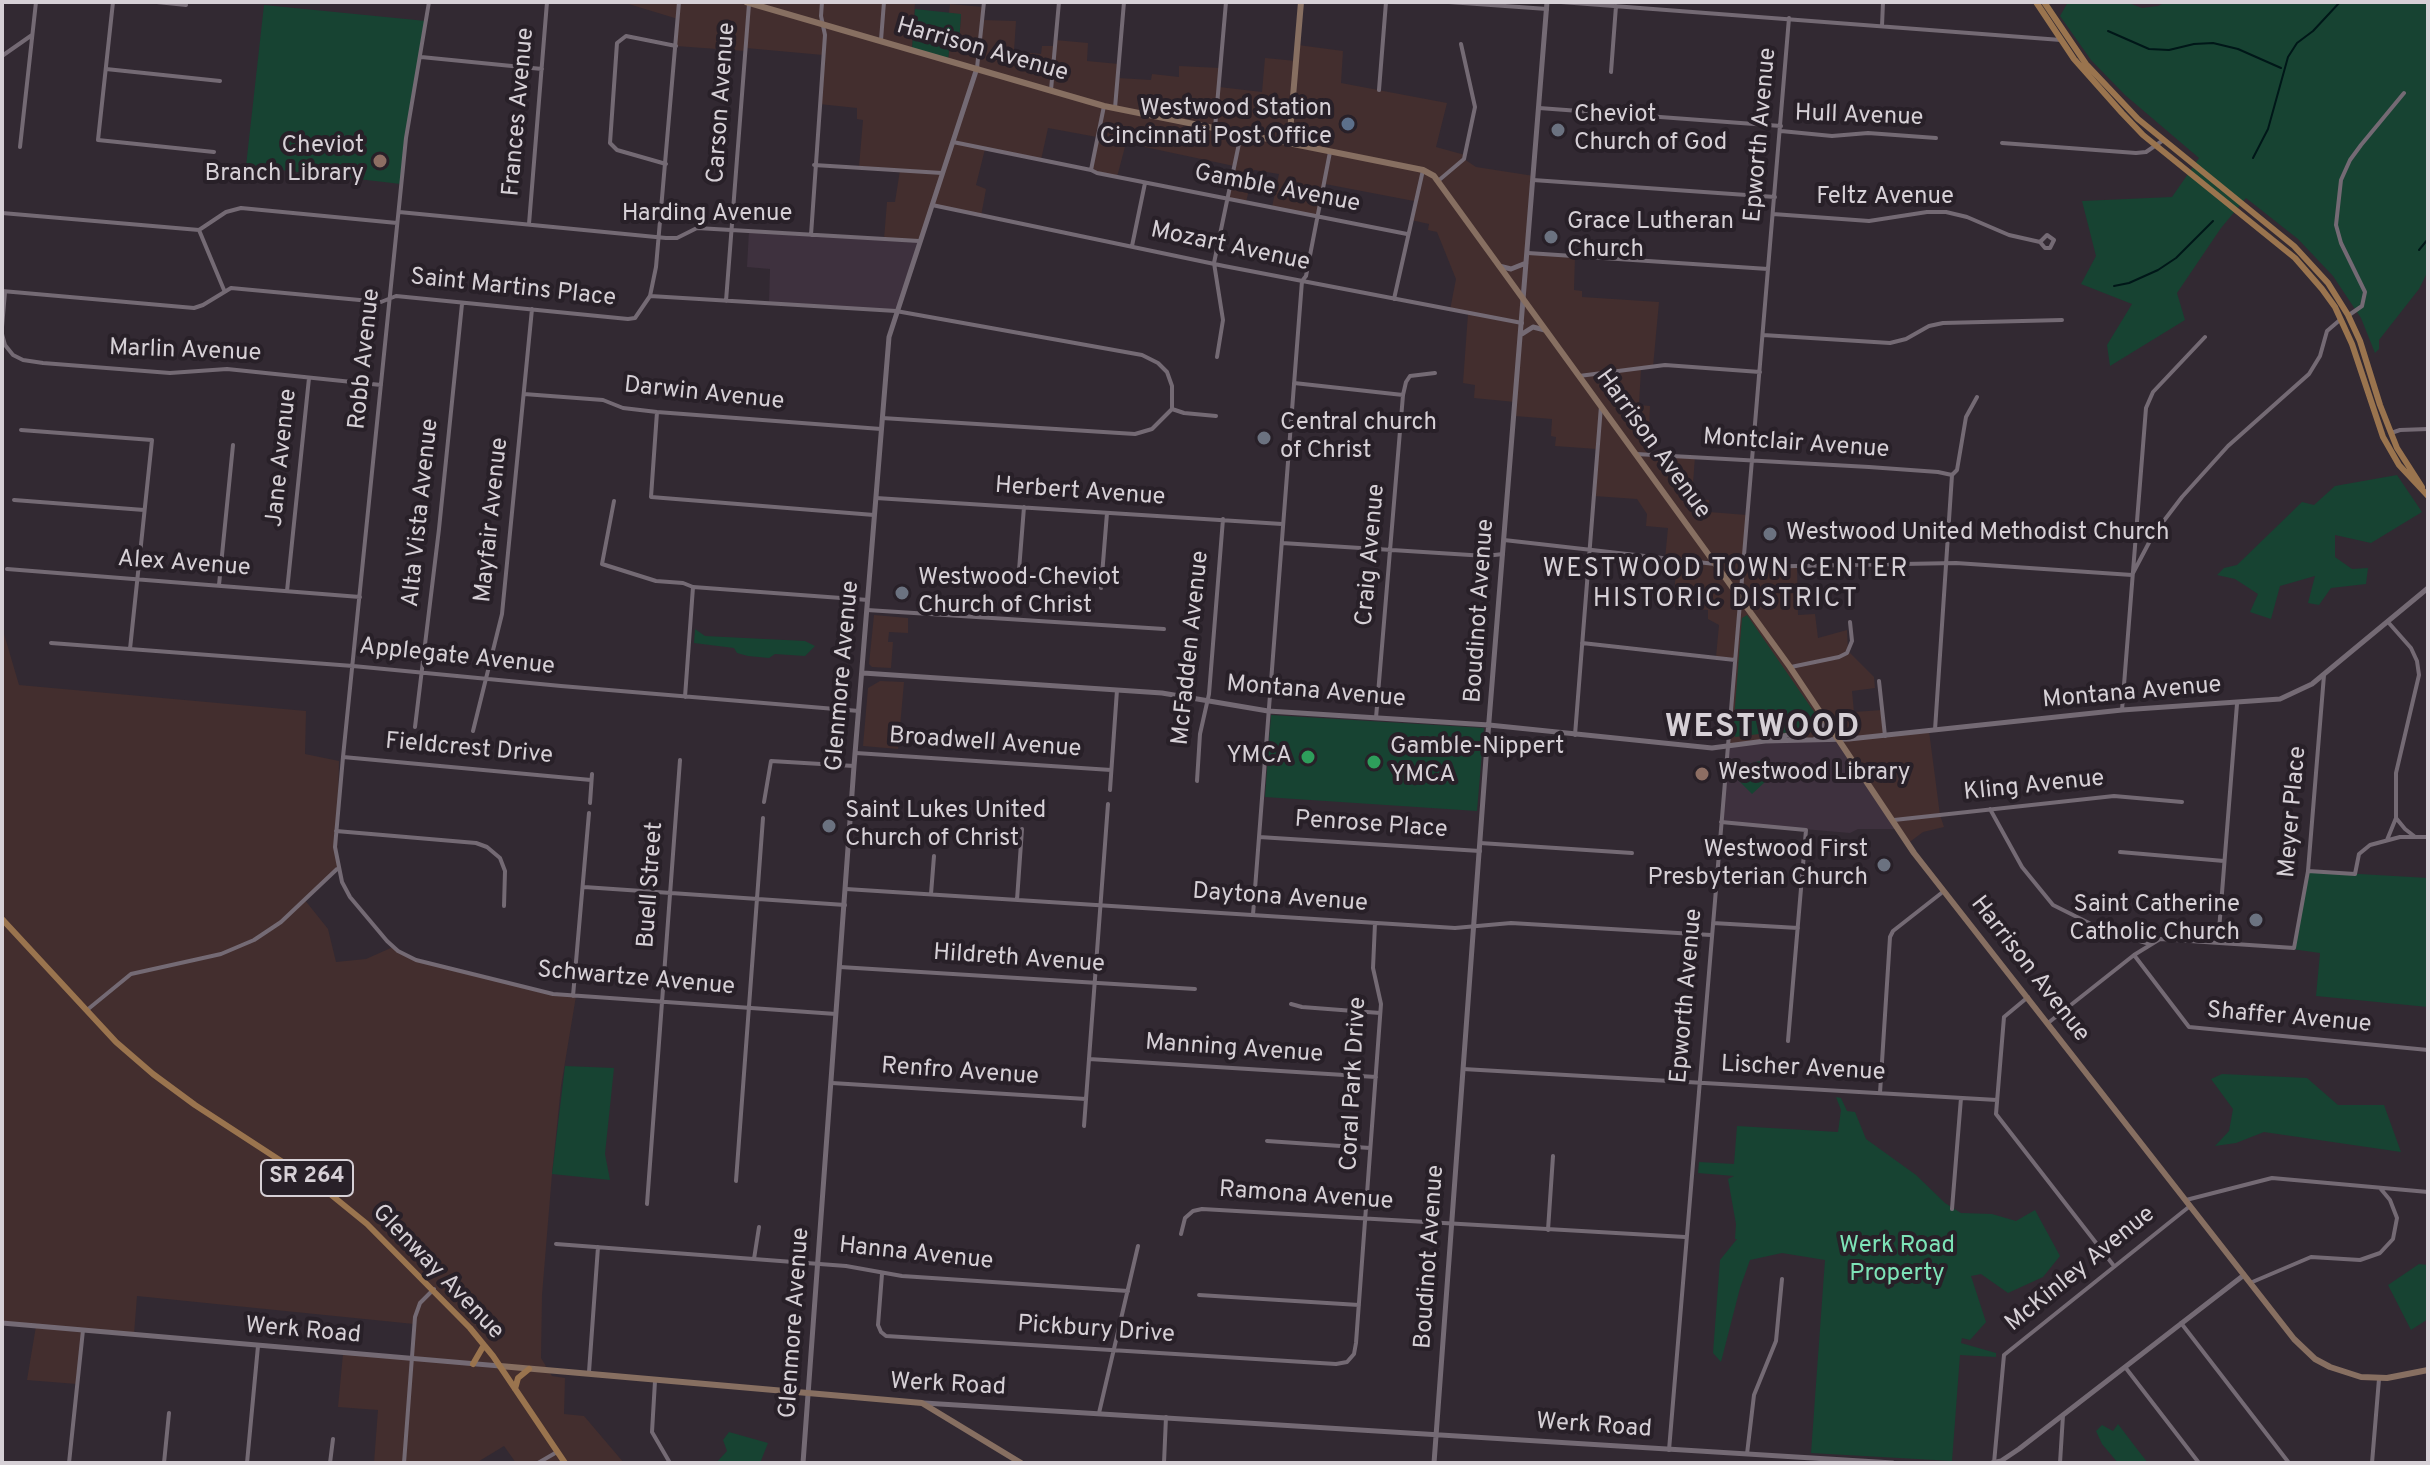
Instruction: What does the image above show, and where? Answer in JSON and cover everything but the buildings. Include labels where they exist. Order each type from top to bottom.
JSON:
[{"type":"main road","name":"Harrison Avenue","points":[[748,2],[1104,106],[1423,170],[1438,181],[1790,667],[1890,820],[2299,1344],[2315,1359],[2348,1373],[2379,1379],[2428,1370]]},
{"type":"main road","points":[[1289,144],[1301,2]]},
{"type":"main road","points":[[2036,2],[2059,39],[2096,86],[2159,143],[2294,246],[2319,272],[2360,341],[2387,435],[2425,493]]},
{"type":"main road","points":[[2044,2],[2068,40],[2100,80],[2159,143]]},
{"type":"main road","name":"Glenway Avenue","points":[[2,919],[129,1054],[153,1074],[347,1207],[434,1289],[500,1366],[565,1463]]},
{"type":"main road","points":[[473,1364],[484,1345]]},
{"type":"main road","name":"Werk Road","points":[[500,1366],[922,1403]]},
{"type":"main road","points":[[515,1389],[518,1378],[529,1369]]},
{"type":"main road","points":[[922,1403],[1021,1463]]},
{"type":"street","points":[[20,147],[36,2]]},
{"type":"street","points":[[113,2],[98,140],[214,152]]},
{"type":"street","points":[[157,2],[186,5]]},
{"type":"street","name":"Robb Avenue","points":[[337,869],[336,831],[397,223],[409,116],[429,2]]},
{"type":"street","name":"Frances Avenue","points":[[529,224],[547,2]]},
{"type":"street","points":[[650,296],[660,237],[679,2]]},
{"type":"street","name":"Carson Avenue","points":[[726,301],[748,2]]},
{"type":"street","points":[[811,235],[824,24],[822,2]]},
{"type":"street","points":[[881,40],[884,2]]},
{"type":"street","name":"Glenmore Avenue","points":[[803,1463],[889,337],[977,68],[984,2]]},
{"type":"street","points":[[1051,90],[1059,2]]},
{"type":"street","points":[[1115,108],[1124,2]]},
{"type":"street","points":[[1215,128],[1226,2]]},
{"type":"street","points":[[1379,90],[1386,2]]},
{"type":"street","points":[[1449,2],[1547,6]]},
{"type":"street","points":[[1561,2],[2068,40]]},
{"type":"street","points":[[1882,26],[1883,2]]},
{"type":"street","name":"Boudinot Avenue","points":[[1434,1463],[1547,6]]},
{"type":"street","points":[[1611,72],[1616,6]]},
{"type":"street","name":"Epworth Avenue","points":[[1669,1450],[1789,18]]},
{"type":"street","points":[[2,56],[32,35]]},
{"type":"street","points":[[666,164],[617,150],[610,143],[617,43],[626,36],[676,46]]},
{"type":"street","points":[[1438,181],[1464,159],[1475,107],[1461,44]]},
{"type":"street","points":[[420,57],[542,69]]},
{"type":"street","points":[[106,69],[220,81]]},
{"type":"street","points":[[2132,575],[2153,535],[2182,497],[2228,446],[2309,374],[2320,356],[2327,331],[2362,306],[2365,292],[2341,243],[2336,225],[2341,180],[2350,160],[2404,93]]},
{"type":"street","points":[[1091,170],[1104,106]]},
{"type":"street","name":"Hull Avenue","points":[[1539,108],[1832,136],[1868,133],[1936,138]]},
{"type":"street","points":[[1217,357],[1223,320],[1214,263],[1241,134]]},
{"type":"street","name":"Gamble Avenue","points":[[953,142],[1407,234]]},
{"type":"street","points":[[2002,143],[2136,153],[2146,152],[2159,143]]},
{"type":"street","points":[[1253,915],[1302,281],[1306,276],[1330,152]]},
{"type":"street","points":[[814,165],[942,173]]},
{"type":"street","points":[[1394,299],[1423,170]]},
{"type":"street","points":[[1533,180],[1775,197]]},
{"type":"street","points":[[1132,246],[1145,183]]},
{"type":"street","name":"Mozart Avenue","points":[[932,205],[1522,323]]},
{"type":"street","points":[[2,213],[199,230],[230,210],[241,208],[397,223]]},
{"type":"street","name":"Harding Avenue","points":[[399,212],[677,238],[697,228],[919,241]]},
{"type":"street","name":"Feltz Avenue","points":[[1773,214],[1869,221],[1946,212],[1967,217],[2020,239],[2040,242]]},
{"type":"street","points":[[199,230],[224,290]]},
{"type":"street","points":[[1528,253],[1768,269]]},
{"type":"street","points":[[1498,266],[1511,269],[1527,262]]},
{"type":"street","name":"Saint Martins Place","points":[[3,292],[194,308],[231,288],[381,302],[396,296],[628,319],[635,318],[650,296],[896,311],[1149,357],[1164,368],[1170,379],[1172,409]]},
{"type":"street","points":[[2,326],[3,292]]},
{"type":"street","name":"Alta Vista Avenue","points":[[415,727],[462,302]]},
{"type":"street","name":"Mayfair Avenue","points":[[473,731],[503,601],[532,309]]},
{"type":"street","points":[[1763,335],[1890,343],[1943,323],[2062,320]]},
{"type":"street","points":[[1521,334],[1533,327],[1547,331]]},
{"type":"street","name":"Marlin Avenue","points":[[2,334],[8,350],[23,360],[170,373],[227,369],[381,385]]},
{"type":"street","points":[[2122,710],[2148,402],[2153,392],[2205,337]]},
{"type":"street","points":[[1579,376],[1665,365],[1760,372]]},
{"type":"street","points":[[1294,382],[1403,395],[1410,376],[1435,373]]},
{"type":"street","name":"Jane Avenue","points":[[287,591],[309,377]]},
{"type":"street","name":"Darwin Avenue","points":[[524,394],[603,400],[623,408],[657,412],[881,429]]},
{"type":"street","name":"Craig Avenue","points":[[1376,718],[1403,395]]},
{"type":"street","points":[[1935,730],[1952,475],[1957,470],[1966,417],[1977,397]]},
{"type":"street","points":[[1575,735],[1601,406]]},
{"type":"street","points":[[882,418],[1135,434],[1152,429],[1172,409],[1216,416]]},
{"type":"street","points":[[657,412],[651,497],[875,515]]},
{"type":"street","points":[[2387,435],[2400,430],[2428,429]]},
{"type":"street","points":[[21,430],[152,440],[130,649]]},
{"type":"street","points":[[219,585],[233,445]]},
{"type":"street","name":"Montclair Avenue","points":[[1636,454],[1752,459],[1952,475]]},
{"type":"street","name":"Herbert Avenue","points":[[876,498],[1282,524]]},
{"type":"street","points":[[14,500],[144,510]]},
{"type":"street","points":[[614,501],[602,564],[656,581],[693,587],[868,600]]},
{"type":"street","points":[[1018,583],[1024,507]]},
{"type":"street","points":[[1101,588],[1107,513]]},
{"type":"street","name":"McFadden Avenue","points":[[1197,781],[1200,734],[1208,701],[1223,519]]},
{"type":"street","points":[[1504,540],[1715,564]]},
{"type":"street","points":[[1281,543],[1486,556],[1503,554]]},
{"type":"street","points":[[1743,567],[1946,564],[2132,575]]},
{"type":"street","name":"Alex Avenue","points":[[7,569],[360,597]]},
{"type":"street","points":[[685,697],[693,587]]},
{"type":"street","name":"Montana Avenue","points":[[863,673],[1162,693],[1268,711],[1489,725],[1702,748],[1765,741],[1885,736],[2122,710],[2280,699],[2324,675],[2428,588]]},
{"type":"street","points":[[867,610],[1164,629]]},
{"type":"street","points":[[1790,667],[1847,653],[1852,641],[1850,622]]},
{"type":"street","points":[[2387,840],[2396,818],[2396,773],[2419,675],[2411,648],[2388,622]]},
{"type":"street","name":"Applegate Avenue","points":[[51,643],[353,666],[859,711]]},
{"type":"street","points":[[1582,643],[1735,660]]},
{"type":"street","name":"Meyer Place","points":[[2218,943],[2292,949],[2296,946],[2299,911],[2308,871],[2324,675]]},
{"type":"street","points":[[1879,681],[1885,736]]},
{"type":"street","points":[[1110,790],[1117,690]]},
{"type":"street","points":[[2048,1023],[2150,944],[2166,938],[2218,943],[2237,704]]},
{"type":"street","points":[[1815,738],[1823,730],[1826,719]]},
{"type":"street","name":"Broadwell Avenue","points":[[856,753],[1111,770]]},
{"type":"street","name":"Fieldcrest Drive","points":[[343,757],[591,777],[590,803]]},
{"type":"street","name":"Buell Street","points":[[647,1204],[680,760]]},
{"type":"street","points":[[764,802],[771,761],[854,766]]},
{"type":"street","name":"Kling Avenue","points":[[1890,820],[2114,796],[2182,802]]},
{"type":"street","points":[[1084,1126],[1108,804]]},
{"type":"street","points":[[1990,809],[2022,867],[2053,905],[2105,931],[2150,944]]},
{"type":"street","points":[[573,996],[589,813]]},
{"type":"street","points":[[736,1181],[763,818]]},
{"type":"street","points":[[2396,818],[2416,837]]},
{"type":"street","points":[[1721,822],[1806,830],[1788,1041]]},
{"type":"street","points":[[1017,900],[1022,829]]},
{"type":"street","points":[[336,831],[476,843],[487,847],[500,858],[505,871],[504,906]]},
{"type":"street","name":"Penrose Place","points":[[1259,837],[1480,851]]},
{"type":"street","points":[[2308,871],[2355,874],[2362,850],[2387,840],[2428,837]]},
{"type":"street","name":"Penrose Place","points":[[1480,843],[1632,853]]},
{"type":"street","points":[[2120,852],[2224,861]]},
{"type":"street","points":[[931,894],[934,856]]},
{"type":"street","points":[[87,1010],[131,974],[221,954],[254,940],[281,922],[337,869]]},
{"type":"street","name":"Schwartze Avenue","points":[[337,869],[350,897],[387,941],[407,956],[538,992],[836,1014]]},
{"type":"street","points":[[584,887],[845,905]]},
{"type":"street","name":"Daytona Avenue","points":[[846,889],[1455,928],[1511,923],[1711,935]]},
{"type":"street","points":[[1880,1093],[1890,937],[1893,931],[1944,891]]},
{"type":"street","name":"Coral Park Drive","points":[[1356,1343],[1381,997],[1373,968],[1375,923]]},
{"type":"street","points":[[1713,923],[1798,928]]},
{"type":"street","name":"Shaffer Avenue","points":[[2134,955],[2189,1027],[2428,1050]]},
{"type":"street","name":"Hildreth Avenue","points":[[840,967],[1195,989]]},
{"type":"street","points":[[2028,997],[2004,1017],[1996,1114],[2114,1266]]},
{"type":"street","points":[[1291,1004],[1380,1013]]},
{"type":"street","name":"Manning Avenue","points":[[1089,1059],[1376,1077]]},
{"type":"street","name":"Lischer Avenue","points":[[1463,1069],[1997,1100]]},
{"type":"street","name":"Renfro Avenue","points":[[832,1083],[1086,1099]]},
{"type":"street","points":[[1952,1209],[1961,1098]]},
{"type":"street","points":[[1267,1141],[1370,1148]]},
{"type":"street","points":[[1548,1230],[1553,1156]]},
{"type":"street","name":"McKinley Avenue","points":[[1993,1463],[2004,1355],[2188,1203],[2272,1178],[2428,1192]]},
{"type":"street","points":[[2250,1283],[2311,1257],[2360,1260],[2380,1253],[2393,1239],[2397,1218],[2390,1200],[2380,1188]]},
{"type":"street","name":"Ramona Avenue","points":[[1181,1234],[1185,1218],[1193,1211],[1202,1209],[1685,1237]]},
{"type":"street","points":[[754,1259],[759,1227]]},
{"type":"street","name":"Hanna Avenue","points":[[556,1244],[819,1263],[882,1274],[1128,1291]]},
{"type":"street","points":[[1099,1413],[1138,1246]]},
{"type":"street","points":[[589,1374],[598,1247]]},
{"type":"street","name":"Pickbury Drive","points":[[882,1274],[878,1325],[886,1336],[1336,1364],[1350,1359],[1356,1343]]},
{"type":"street","points":[[1993,1463],[2019,1449],[2244,1275]]},
{"type":"street","points":[[1747,1463],[1754,1395],[1776,1341],[1782,1279]]},
{"type":"street","points":[[404,1463],[416,1313],[420,1303],[434,1289]]},
{"type":"street","points":[[1199,1295],[1359,1305]]},
{"type":"street","points":[[2180,1322],[2289,1463]]},
{"type":"street","name":"Werk Road","points":[[2,1323],[500,1366]]},
{"type":"street","points":[[69,1463],[83,1330]]},
{"type":"street","points":[[247,1463],[258,1346]]},
{"type":"street","points":[[2124,1366],[2199,1463]]},
{"type":"street","points":[[2372,1463],[2379,1379]]},
{"type":"street","points":[[655,1381],[652,1432],[670,1463]]},
{"type":"street","name":"Werk Road","points":[[922,1403],[1893,1463]]},
{"type":"street","points":[[164,1463],[169,1413]]},
{"type":"street","points":[[2060,1463],[2063,1415]]},
{"type":"street","points":[[1164,1463],[1166,1417]]},
{"type":"street","points":[[330,1463],[333,1439]]},
{"type":"street","points":[[538,1463],[557,1452]]},
{"type":"shaded area","points":[[622,2],[915,2],[912,49],[948,59],[950,43],[959,43],[961,15],[949,13],[950,4],[983,7],[982,20],[1016,21],[1014,51],[1041,54],[1042,46],[1054,46],[1055,40],[1088,43],[1087,61],[1119,64],[1118,78],[1151,80],[1152,74],[1179,77],[1179,66],[1220,68],[1219,87],[1262,92],[1265,58],[1296,61],[1298,45],[1343,51],[1341,83],[1447,103],[1436,147],[1465,155],[1464,159],[1476,167],[1534,176],[1528,253],[1575,256],[1574,290],[1582,291],[1582,297],[1659,302],[1653,367],[1641,369],[1639,405],[1650,406],[1648,454],[1695,456],[1692,498],[1709,500],[1709,512],[1747,515],[1743,567],[1797,567],[1798,615],[1815,614],[1818,638],[1847,630],[1848,651],[1874,677],[1875,688],[1852,691],[1854,712],[1882,710],[1885,736],[1929,731],[1944,827],[1923,832],[1907,844],[1890,820],[1803,739],[1796,736],[1728,746],[1735,660],[1716,657],[1719,625],[1708,619],[1708,610],[1673,606],[1677,560],[1665,559],[1668,528],[1646,526],[1647,514],[1637,499],[1594,496],[1597,449],[1555,446],[1556,437],[1551,436],[1552,419],[1515,416],[1515,402],[1474,398],[1475,385],[1463,383],[1468,314],[1450,310],[1456,279],[1437,232],[1428,230],[1429,224],[1411,220],[1414,201],[1325,184],[1318,216],[1272,207],[1279,174],[1254,170],[1246,202],[1228,199],[1234,166],[1126,143],[1117,177],[1091,170],[1097,137],[1048,128],[1041,160],[985,149],[976,185],[986,189],[981,216],[932,205],[919,241],[884,239],[887,202],[895,202],[900,170],[859,167],[863,120],[857,119],[857,108],[819,104],[823,55],[676,46],[678,19]]},
{"type":"shaded area","points":[[749,230],[919,241],[896,311],[769,303],[770,269],[747,267]]},
{"type":"shaded area","points":[[874,615],[908,618],[908,633],[889,632],[888,642],[893,642],[891,668],[872,667],[869,664]]},
{"type":"shaded area","points":[[2,627],[19,685],[306,711],[305,754],[339,761],[337,869],[304,899],[328,929],[336,962],[366,959],[393,947],[407,956],[538,992],[576,996],[561,1086],[552,1174],[542,1295],[541,1358],[552,1376],[565,1378],[564,1414],[584,1416],[624,1463],[516,1463],[504,1446],[476,1463],[374,1463],[378,1410],[338,1407],[343,1354],[412,1360],[414,1324],[137,1296],[134,1334],[83,1330],[77,1384],[27,1380],[36,1326],[2,1323]]},
{"type":"shaded area","points":[[880,681],[904,682],[898,749],[863,746],[868,688]]},
{"type":"shaded area","points":[[1839,739],[1897,829],[1858,829],[1850,833],[1721,822],[1728,746],[1765,741]]},
{"type":"green space","points":[[2068,2],[2126,2],[2142,8],[2166,2],[2428,2],[2428,271],[2419,289],[2379,340],[2379,349],[2375,353],[2361,318],[2333,276],[2298,239],[2246,198],[2221,228],[2177,293],[2185,320],[2110,366],[2107,345],[2132,304],[2081,284],[2096,256],[2082,201],[2172,197],[2199,158],[2125,95],[2091,60],[2060,16]]},
{"type":"green space","points":[[264,5],[426,21],[409,116],[401,184],[246,166]]},
{"type":"green space","points":[[915,9],[961,14],[959,43],[950,43],[948,60],[912,49]]},
{"type":"green space","points":[[2397,475],[2422,512],[2371,543],[2335,535],[2335,557],[2352,569],[2368,568],[2366,584],[2331,588],[2319,605],[2308,603],[2315,576],[2280,586],[2271,619],[2250,612],[2258,594],[2235,579],[2217,575],[2224,568],[2237,565],[2302,502],[2314,505],[2335,486]]},
{"type":"green space","points":[[1747,615],[1819,719],[1817,732],[1735,737],[1742,618]]},
{"type":"green space","points":[[695,629],[705,636],[805,641],[815,646],[805,656],[748,656],[737,653],[734,648],[694,643]]},
{"type":"green space","name":"Gamble-Nippert YMCA","points":[[1271,715],[1484,728],[1477,811],[1265,797]]},
{"type":"green space","points":[[1759,761],[1767,763],[1766,778],[1752,794],[1735,777],[1736,768]]},
{"type":"green space","points":[[2308,871],[2428,878],[2428,1007],[2316,996],[2320,953],[2292,949]]},
{"type":"green space","points":[[565,1066],[614,1068],[605,1154],[610,1180],[552,1174]]},
{"type":"green space","points":[[2222,1074],[2307,1078],[2338,1105],[2384,1105],[2401,1152],[2264,1132],[2236,1143],[2215,1146],[2229,1131],[2233,1109],[2211,1079]]},
{"type":"green space","name":"Werk Road Property","points":[[1836,1097],[1841,1098],[1847,1111],[1855,1112],[1866,1139],[1916,1175],[1945,1203],[1961,1213],[1992,1214],[2016,1221],[2035,1210],[2060,1256],[2043,1277],[2008,1293],[1981,1274],[1971,1276],[1986,1322],[1970,1340],[1962,1338],[1961,1343],[1996,1353],[1996,1357],[1960,1355],[1952,1461],[1811,1453],[1825,1260],[1782,1253],[1750,1260],[1721,1362],[1713,1353],[1720,1260],[1737,1239],[1728,1179],[1734,1176],[1698,1173],[1699,1162],[1734,1164],[1737,1126],[1838,1132],[1841,1110]]},
{"type":"green space","points":[[2419,1264],[2428,1265],[2428,1319],[2411,1330],[2388,1285]]},
{"type":"green space","points":[[2118,1424],[2148,1463],[2118,1463],[2102,1444],[2096,1431],[2102,1425],[2113,1431]]},
{"type":"green space","points":[[729,1432],[768,1443],[760,1463],[716,1463],[727,1451],[723,1440]]},
{"type":"waterway","points":[[2253,158],[2268,129],[2288,57],[2297,43],[2340,2]]},
{"type":"waterway","points":[[2108,31],[2149,49],[2169,50],[2213,43],[2238,49],[2281,68]]},
{"type":"waterway","points":[[2114,286],[2158,270],[2176,258],[2213,221]]},
{"type":"waterway","points":[[2419,250],[2428,239]]},
{"type":"place","name":"Westwood Station Cincinnati Post Office","points":[[1348,124]]},
{"type":"place","name":"Cheviot Church of God","points":[[1558,130]]},
{"type":"place","name":"Cheviot Branch Library","points":[[380,161]]},
{"type":"place","name":"Grace Lutheran Church","points":[[1551,237]]},
{"type":"place","name":"Central church of Christ","points":[[1264,438]]},
{"type":"place","name":"Westwood United Methodist Church","points":[[1770,534]]},
{"type":"place","name":"Westwood-Cheviot Church of Christ","points":[[902,593]]},
{"type":"place","name":"YMCA","points":[[1308,757]]},
{"type":"place","name":"Gamble-Nippert YMCA","points":[[1374,762]]},
{"type":"place","name":"Westwood Library","points":[[1702,774]]},
{"type":"place","name":"Saint Lukes United Church of Christ","points":[[829,826]]},
{"type":"place","name":"Westwood First Presbyterian Church","points":[[1884,865]]},
{"type":"place","name":"Saint Catherine Catholic Church","points":[[2256,920]]},
{"type":"district","name":"WESTWOOD TOWN CENTER HISTORIC DISTRICT","points":[[1726,586]]},
{"type":"district","name":"WESTWOOD","points":[[1763,730]]}]
